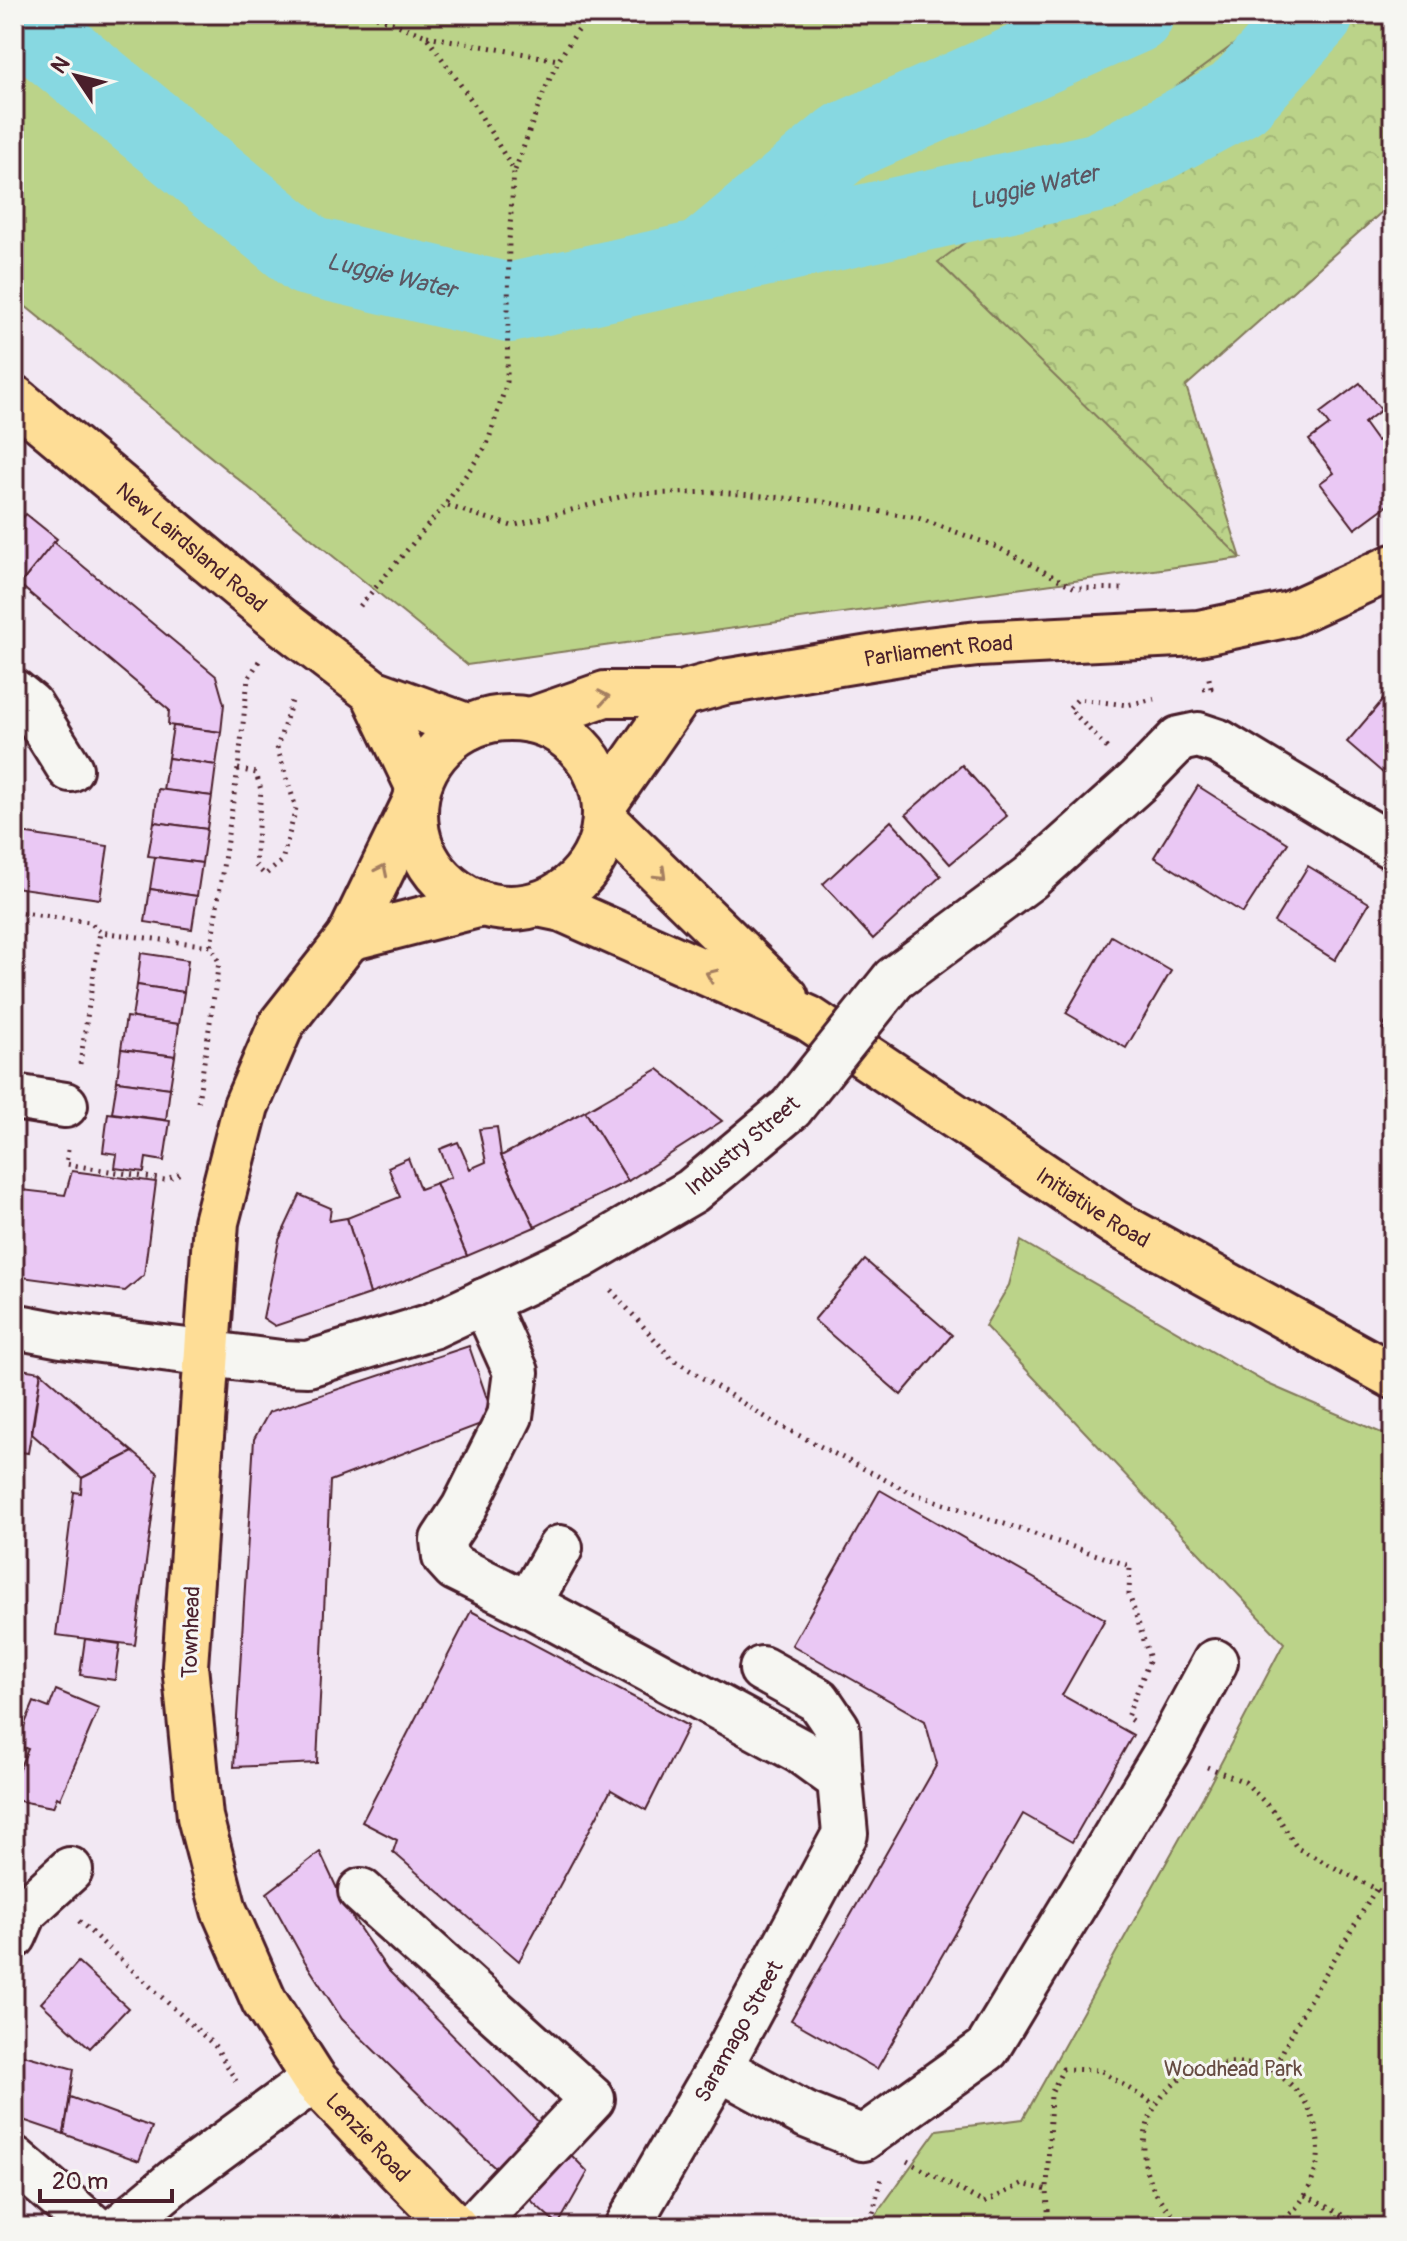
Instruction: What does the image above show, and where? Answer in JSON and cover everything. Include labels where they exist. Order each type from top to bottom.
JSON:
[{"type":"main road","name":"New Lairdsland Road","points":[[14,398],[283,623],[373,692],[469,727]]},
{"type":"main road","points":[[1199,633],[1290,614],[1393,567]]},
{"type":"main road","name":"Parliament Road","points":[[531,720],[605,694],[681,694],[724,682],[900,653],[978,644],[1199,633]]},
{"type":"main road","name":"New Lairdsland Road","points":[[373,692],[416,794]]},
{"type":"main road","points":[[605,811],[681,694]]},
{"type":"main road","points":[[207,1354],[216,1222],[246,1106],[282,1023],[349,938],[424,771],[438,751],[469,727],[500,718],[531,720],[567,737],[593,766],[605,811],[601,842],[591,863],[577,881],[559,895],[538,904],[501,909],[462,896],[444,883],[430,866],[414,824],[416,794]]},
{"type":"main road","points":[[605,811],[808,1018]]},
{"type":"main road","points":[[349,938],[482,904]]},
{"type":"main road","points":[[538,904],[562,909],[808,1018]]},
{"type":"main road","name":"Initiative Road","points":[[808,1018],[1115,1223],[1393,1376]]},
{"type":"main road","name":"Townhead","points":[[207,1354],[185,1666],[200,1817],[230,1923],[264,2001],[314,2079]]},
{"type":"main road","name":"Lenzie Road","points":[[314,2079],[455,2227]]},
{"type":"street","points":[[14,692],[30,705],[70,769]]},
{"type":"street","name":"Industry Street","points":[[207,1354],[308,1364],[432,1326],[581,1256],[692,1191],[791,1108],[894,979],[1030,878],[1138,781],[1179,739],[1198,735],[1219,742],[1393,847]]},
{"type":"street","points":[[14,1097],[65,1105]]},
{"type":"street","points":[[484,1301],[516,1372],[510,1416],[464,1508],[443,1540],[445,1557],[455,1568],[528,1604],[800,1751],[840,1780]]},
{"type":"street","points":[[14,1326],[207,1354]]},
{"type":"street","points":[[528,1604],[560,1548]]},
{"type":"street","points":[[719,2068],[806,2115],[863,2138],[987,2049],[1167,1751],[1215,1662]]},
{"type":"street","points":[[762,1669],[818,1700],[837,1728],[840,1780]]},
{"type":"street","name":"Saramago Street","points":[[627,2227],[719,2068],[845,1834],[840,1780]]},
{"type":"street","points":[[14,1936],[25,1911],[58,1881]]},
{"type":"street","points":[[361,1891],[592,2099],[472,2227]]},
{"type":"street","points":[[120,2227],[175,2181],[314,2079]]},
{"type":"street","points":[[14,2159],[93,2227]]},
{"type":"street","points":[[166,2227],[175,2181]]},
{"type":"path","points":[[369,14],[426,36],[558,60]]},
{"type":"path","points":[[360,606],[445,505],[487,445],[507,382],[509,241],[514,171],[558,60],[593,14]]},
{"type":"path","points":[[426,36],[472,101],[514,171]]},
{"type":"path","points":[[445,505],[512,526],[631,494],[718,492],[818,501],[918,518],[997,547],[1075,588],[1133,589]]},
{"type":"path","points":[[197,1110],[219,962],[211,946],[238,769],[248,679],[283,623]]},
{"type":"path","points":[[1197,691],[1211,688],[1199,633]]},
{"type":"path","points":[[1138,781],[1069,708],[1078,699],[1127,705],[1155,699]]},
{"type":"path","points":[[238,769],[256,773],[261,790],[255,865],[265,875],[282,861],[296,808],[277,747],[292,701]]},
{"type":"path","points":[[14,912],[90,922],[100,932],[211,946]]},
{"type":"path","points":[[82,985],[92,987]]},
{"type":"path","points":[[581,1256],[672,1359],[775,1423],[909,1492],[1130,1566],[1129,1594],[1150,1659],[1127,1717],[1167,1751],[1245,1782],[1277,1815],[1297,1848],[1393,1901]]},
{"type":"path","points":[[58,1881],[216,2047],[258,2120]]},
{"type":"path","points":[[1272,2072],[1305,2008],[1376,1889]]},
{"type":"path","points":[[1192,2227],[1183,2225],[1163,2205],[1150,2182],[1144,2156],[1146,2130],[1155,2105],[1170,2087],[1189,2072],[1211,2063],[1235,2061],[1259,2066],[1280,2076],[1298,2093],[1311,2114],[1318,2137],[1318,2162],[1305,2195],[1298,2206],[1270,2227]]},
{"type":"path","points":[[1049,2227],[1047,2190],[1051,2094],[1063,2069],[1100,2070],[1155,2105]]},
{"type":"path","points":[[880,2125],[900,2157],[984,2203],[1022,2184],[1047,2190]]},
{"type":"path","points":[[1305,2195],[1364,2227]]},
{"type":"green space","points":[[14,14],[1275,14],[938,262],[1241,558],[467,665],[14,297]]},
{"type":"green space","points":[[995,14],[1393,14],[1393,202],[1186,386],[1241,558],[859,572]]},
{"type":"green space","name":"Woodhead Park","points":[[1021,1241],[1268,1384],[1393,1438],[1393,2227],[867,2227],[937,2130],[1023,2119],[1203,1797],[1284,1643],[985,1326],[1009,1285]]},
{"type":"building","points":[[1360,383],[1381,410],[1364,423],[1377,441],[1393,428],[1393,501],[1355,529],[1320,483],[1334,473],[1309,440],[1329,425],[1320,413]]},
{"type":"building","points":[[26,514],[57,539],[17,588],[14,586],[14,528]]},
{"type":"building","points":[[54,542],[216,676],[224,704],[221,732],[168,725],[169,710],[20,585]]},
{"type":"building","points":[[1393,688],[1393,778],[1391,780],[1347,742]]},
{"type":"building","points":[[173,726],[221,732],[216,765],[168,758]]},
{"type":"building","points":[[168,758],[216,765],[212,796],[163,790]]},
{"type":"building","points":[[962,765],[1007,816],[950,864],[906,814]]},
{"type":"building","points":[[1198,786],[1288,843],[1243,913],[1154,857]]},
{"type":"building","points":[[158,789],[212,796],[207,829],[154,822]]},
{"type":"building","points":[[891,821],[941,876],[873,939],[823,884]]},
{"type":"building","points":[[154,822],[207,829],[202,863],[148,856]]},
{"type":"building","points":[[14,832],[108,846],[100,899],[14,887]]},
{"type":"building","points":[[155,857],[202,863],[197,896],[150,889]]},
{"type":"building","points":[[1308,866],[1369,903],[1335,960],[1274,922]]},
{"type":"building","points":[[150,889],[197,896],[192,929],[145,922]]},
{"type":"building","points":[[1111,936],[1171,971],[1126,1048],[1066,1013]]},
{"type":"building","points":[[141,953],[188,960],[184,992],[137,985]]},
{"type":"building","points":[[137,985],[184,992],[179,1024],[132,1018]]},
{"type":"building","points":[[1393,1010],[1393,1036],[1382,1029]]},
{"type":"building","points":[[126,1017],[179,1024],[175,1056],[121,1049]]},
{"type":"building","points":[[121,1049],[175,1056],[170,1088],[117,1081]]},
{"type":"building","points":[[658,1069],[722,1121],[628,1181],[585,1111]]},
{"type":"building","points":[[117,1081],[170,1088],[166,1120],[112,1113]]},
{"type":"building","points":[[585,1111],[628,1181],[535,1227],[501,1156]]},
{"type":"building","points":[[108,1113],[170,1121],[164,1161],[146,1158],[144,1172],[115,1168],[117,1154],[103,1152]]},
{"type":"building","points":[[497,1127],[501,1156],[535,1227],[467,1256],[436,1183],[451,1177],[440,1149],[458,1142],[470,1169],[486,1162],[479,1129]]},
{"type":"building","points":[[408,1158],[420,1189],[436,1183],[467,1256],[370,1294],[347,1218],[400,1197],[388,1167]]},
{"type":"building","points":[[72,1171],[156,1182],[144,1275],[125,1291],[14,1276],[14,1189],[65,1195]]},
{"type":"building","points":[[300,1195],[331,1208],[329,1221],[347,1218],[370,1294],[275,1326],[263,1318],[279,1240]]},
{"type":"building","points":[[865,1260],[952,1335],[901,1395],[814,1320]]},
{"type":"building","points":[[469,1346],[494,1419],[330,1481],[317,1763],[234,1767],[254,1439],[269,1412]]},
{"type":"building","points":[[14,1368],[41,1372],[28,1453],[14,1451]]},
{"type":"building","points":[[41,1372],[133,1452],[82,1478],[32,1434]]},
{"type":"building","points":[[133,1452],[158,1473],[135,1645],[56,1635],[74,1492],[81,1493],[82,1478]]},
{"type":"building","points":[[880,1490],[1105,1619],[1062,1695],[1133,1735],[1072,1842],[1023,1814],[877,2069],[791,2020],[937,1764],[925,1721],[792,1645]]},
{"type":"building","points":[[471,1611],[688,1726],[646,1810],[611,1790],[519,1961],[393,1852],[397,1840],[362,1822]]},
{"type":"building","points":[[85,1639],[120,1644],[115,1680],[80,1675]]},
{"type":"building","points":[[56,1690],[99,1708],[60,1799],[57,1797],[53,1807],[14,1800],[17,1781],[14,1780],[28,1749],[16,1745],[34,1702],[49,1708]]},
{"type":"building","points":[[320,1852],[346,1908],[387,1969],[588,2172],[558,2225],[481,2155],[342,2019],[304,1960],[267,1893]]},
{"type":"building","points":[[78,1962],[128,2008],[90,2048],[41,2003]]},
{"type":"building","points":[[20,2054],[74,2069],[64,2134],[14,2117],[14,2085]]},
{"type":"building","points":[[70,2097],[152,2127],[139,2161],[64,2134]]},
{"type":"waterway","name":"Luggie Water","points":[[710,254],[844,142],[1134,14]]},
{"type":"waterway","name":"Luggie Water","points":[[14,15],[308,256],[509,303],[1100,172],[1238,98],[1314,14]]}]
